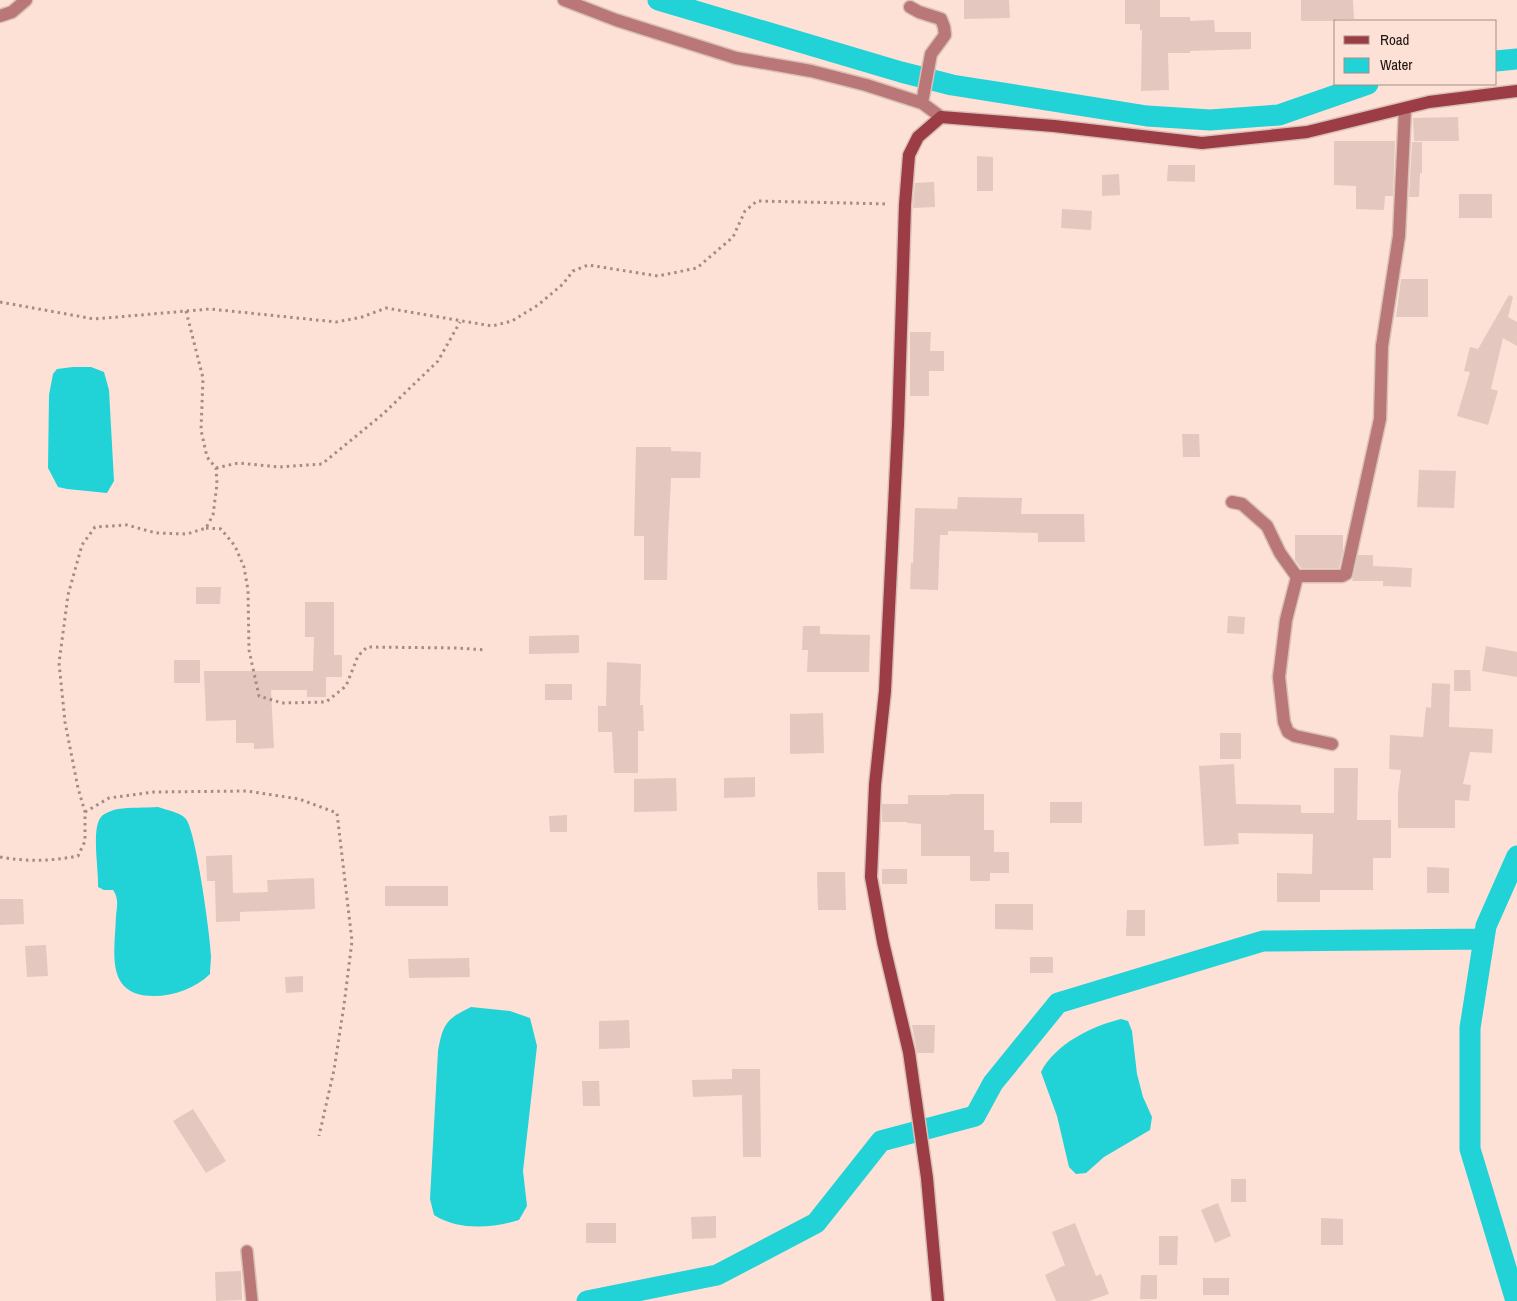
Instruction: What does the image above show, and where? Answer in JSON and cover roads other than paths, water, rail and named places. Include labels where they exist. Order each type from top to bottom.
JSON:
[{"type":"main road","points":[[938,1301],[927,1178],[909,1052],[883,942],[871,877],[875,785],[885,681],[909,156],[918,137],[941,117],[1054,126],[1202,143],[1307,132],[1429,102],[1517,91]]},
{"type":"street","points":[[0,16],[12,12],[26,0]]},
{"type":"street","points":[[564,0],[616,20],[736,58],[811,71],[866,85],[922,103],[941,117]]},
{"type":"street","points":[[910,7],[918,12],[940,19],[945,35],[931,54],[922,103]]},
{"type":"street","points":[[1298,577],[1342,576],[1346,574],[1380,419],[1382,346],[1399,236],[1405,109]]},
{"type":"street","points":[[1232,502],[1242,504],[1267,526],[1280,553],[1298,577]]},
{"type":"street","points":[[1298,577],[1286,620],[1280,677],[1284,722],[1288,732],[1295,736],[1332,744]]},
{"type":"lane","points":[[248,1251],[252,1301]]},
{"type":"water","points":[[91,367],[104,372],[109,390],[114,481],[107,493],[58,487],[48,468],[49,395],[53,374],[57,369]]},
{"type":"water","points":[[158,807],[177,813],[186,819],[190,828],[202,884],[211,957],[210,974],[204,979],[177,993],[154,996],[138,994],[127,988],[120,980],[116,969],[114,943],[117,899],[113,890],[104,890],[98,887],[96,831],[101,817],[116,809]]},
{"type":"water","points":[[471,1007],[510,1011],[530,1018],[537,1046],[523,1171],[527,1206],[519,1220],[498,1225],[465,1226],[454,1224],[434,1215],[430,1199],[438,1051],[447,1023],[456,1015]]},
{"type":"water","points":[[1121,1019],[1128,1021],[1132,1031],[1137,1074],[1143,1097],[1152,1117],[1150,1130],[1104,1157],[1086,1173],[1076,1174],[1069,1167],[1057,1116],[1041,1072],[1055,1053],[1075,1038],[1098,1026]]},
{"type":"waterway","points":[[658,0],[901,72],[952,85],[1147,116],[1210,120],[1279,115],[1365,85]]},
{"type":"waterway","points":[[1497,61],[1517,59]]},
{"type":"waterway","points":[[1516,1301],[1470,1149],[1470,1028],[1486,926],[1517,856]]},
{"type":"waterway","points":[[587,1301],[717,1275],[816,1223],[881,1141],[975,1116],[993,1083],[1058,1003],[1263,941],[1484,939]]}]
